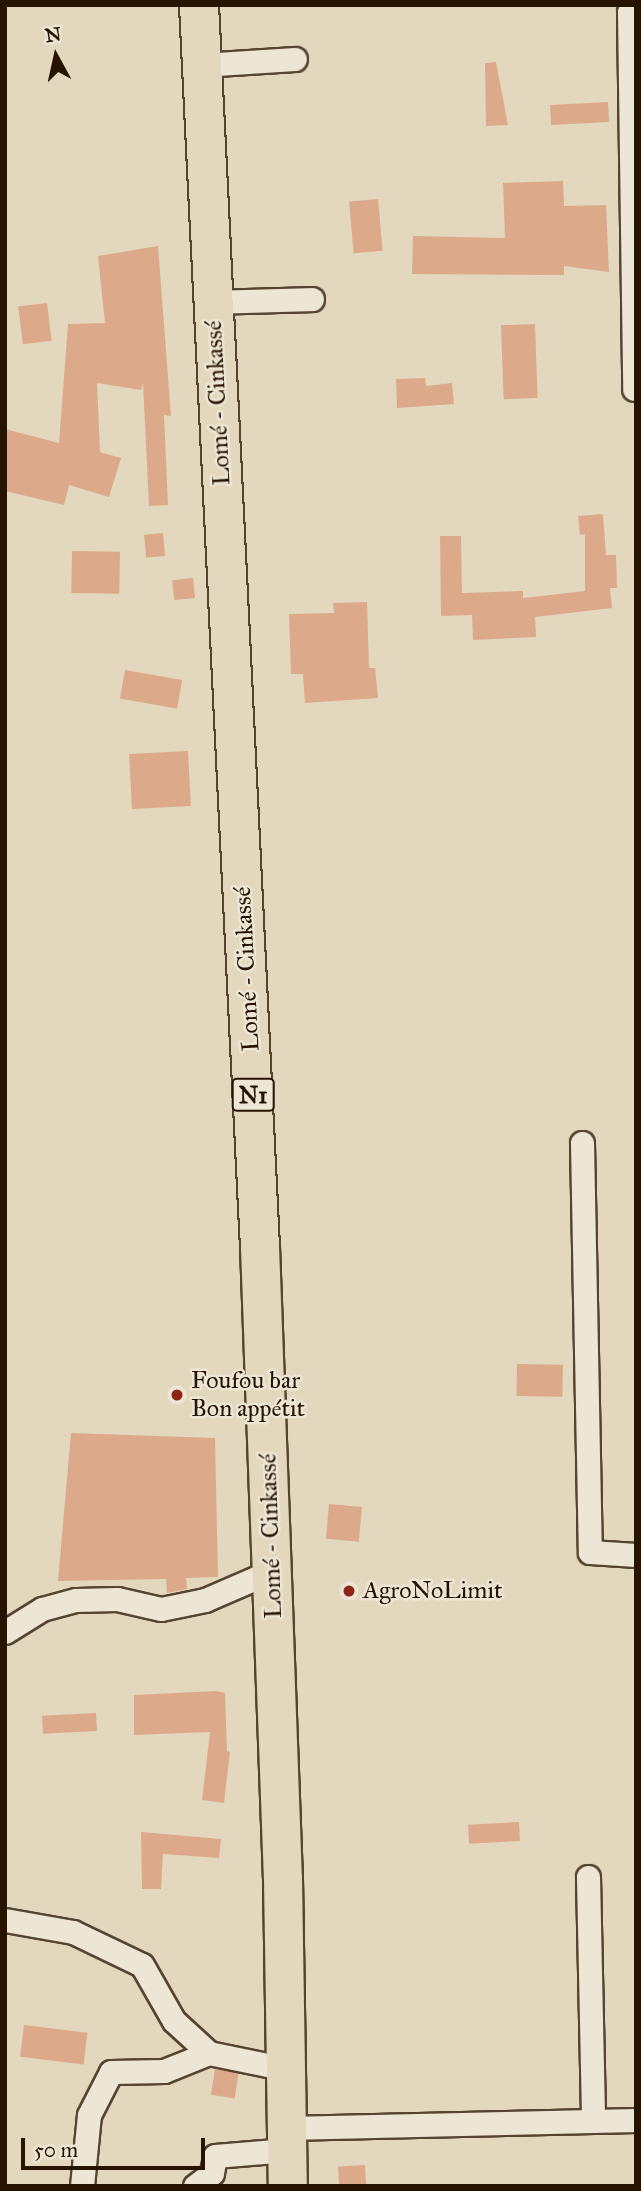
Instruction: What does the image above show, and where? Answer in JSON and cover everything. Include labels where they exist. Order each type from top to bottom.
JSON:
[{"type":"highway","name":"Lomé - Cinkassé","points":[[199,5],[272,1571],[287,2154]]},
{"type":"street","points":[[629,12],[634,389]]},
{"type":"street","points":[[201,65],[295,59]]},
{"type":"street","points":[[213,302],[312,299]]},
{"type":"street","points":[[582,1143],[590,1552],[636,1555]]},
{"type":"street","points":[[5,1632],[42,1609],[76,1600],[117,1599],[161,1609],[232,1591],[272,1571]]},
{"type":"street","points":[[588,1877],[593,2121]]},
{"type":"street","points":[[5,1920],[73,1932],[142,1965],[174,2021],[209,2053],[286,2069]]},
{"type":"street","points":[[82,2186],[89,2115],[111,2073],[164,2071],[209,2053]]},
{"type":"street","points":[[195,2186],[212,2173],[215,2156],[287,2154],[593,2121],[636,2120]]},
{"type":"building","points":[[496,62],[508,125],[486,126],[485,63]]},
{"type":"building","points":[[608,102],[609,122],[551,125],[550,105]]},
{"type":"building","points":[[563,181],[564,206],[606,205],[609,272],[564,266],[564,275],[412,274],[413,236],[505,238],[503,183]]},
{"type":"building","points":[[378,199],[383,251],[354,253],[349,202]]},
{"type":"building","points":[[158,246],[171,416],[164,415],[168,505],[149,506],[143,383],[141,390],[97,383],[100,452],[121,458],[109,497],[69,485],[64,505],[5,491],[5,429],[59,443],[68,324],[105,323],[98,256]]},
{"type":"building","points":[[47,303],[52,341],[23,344],[18,307]]},
{"type":"building","points":[[535,324],[538,398],[504,399],[501,325]]},
{"type":"building","points":[[425,378],[426,386],[452,383],[454,404],[397,408],[396,379]]},
{"type":"building","points":[[603,514],[606,555],[616,555],[617,588],[610,588],[612,608],[535,617],[536,637],[473,640],[472,615],[441,616],[440,536],[461,536],[462,593],[523,591],[523,598],[585,591],[585,534],[580,535],[578,516]]},
{"type":"building","points":[[163,533],[165,556],[146,558],[144,535]]},
{"type":"building","points":[[72,551],[120,552],[119,594],[71,593]]},
{"type":"building","points":[[193,578],[195,598],[174,600],[172,580]]},
{"type":"building","points":[[367,602],[369,668],[375,668],[378,698],[305,703],[303,674],[291,674],[289,614],[334,613],[333,603]]},
{"type":"building","points":[[125,670],[182,680],[177,709],[120,699]]},
{"type":"building","points":[[188,751],[191,806],[132,809],[129,754]]},
{"type":"building","points":[[517,1364],[563,1365],[562,1397],[516,1396]]},
{"type":"building","points":[[71,1433],[215,1438],[218,1577],[186,1578],[187,1589],[167,1593],[166,1579],[58,1581]]},
{"type":"building","points":[[329,1504],[362,1507],[359,1542],[326,1539]]},
{"type":"building","points":[[216,1691],[225,1693],[227,1751],[230,1752],[224,1803],[202,1800],[210,1732],[134,1735],[134,1695]]},
{"type":"building","points":[[96,1713],[97,1731],[43,1734],[42,1716]]},
{"type":"building","points":[[519,1822],[520,1841],[469,1844],[468,1825]]},
{"type":"building","points":[[141,1832],[221,1839],[219,1858],[163,1854],[161,1889],[142,1889]]},
{"type":"building","points":[[24,2025],[88,2033],[84,2065],[20,2057]]},
{"type":"building","points":[[215,2069],[239,2073],[235,2098],[211,2095]]},
{"type":"building","points":[[365,2165],[366,2186],[339,2186],[338,2166]]},
{"type":"place","name":"Foufou bar Bon appétit","points":[[177,1395]]},
{"type":"place","name":"AgroNoLimit","points":[[349,1591]]}]
